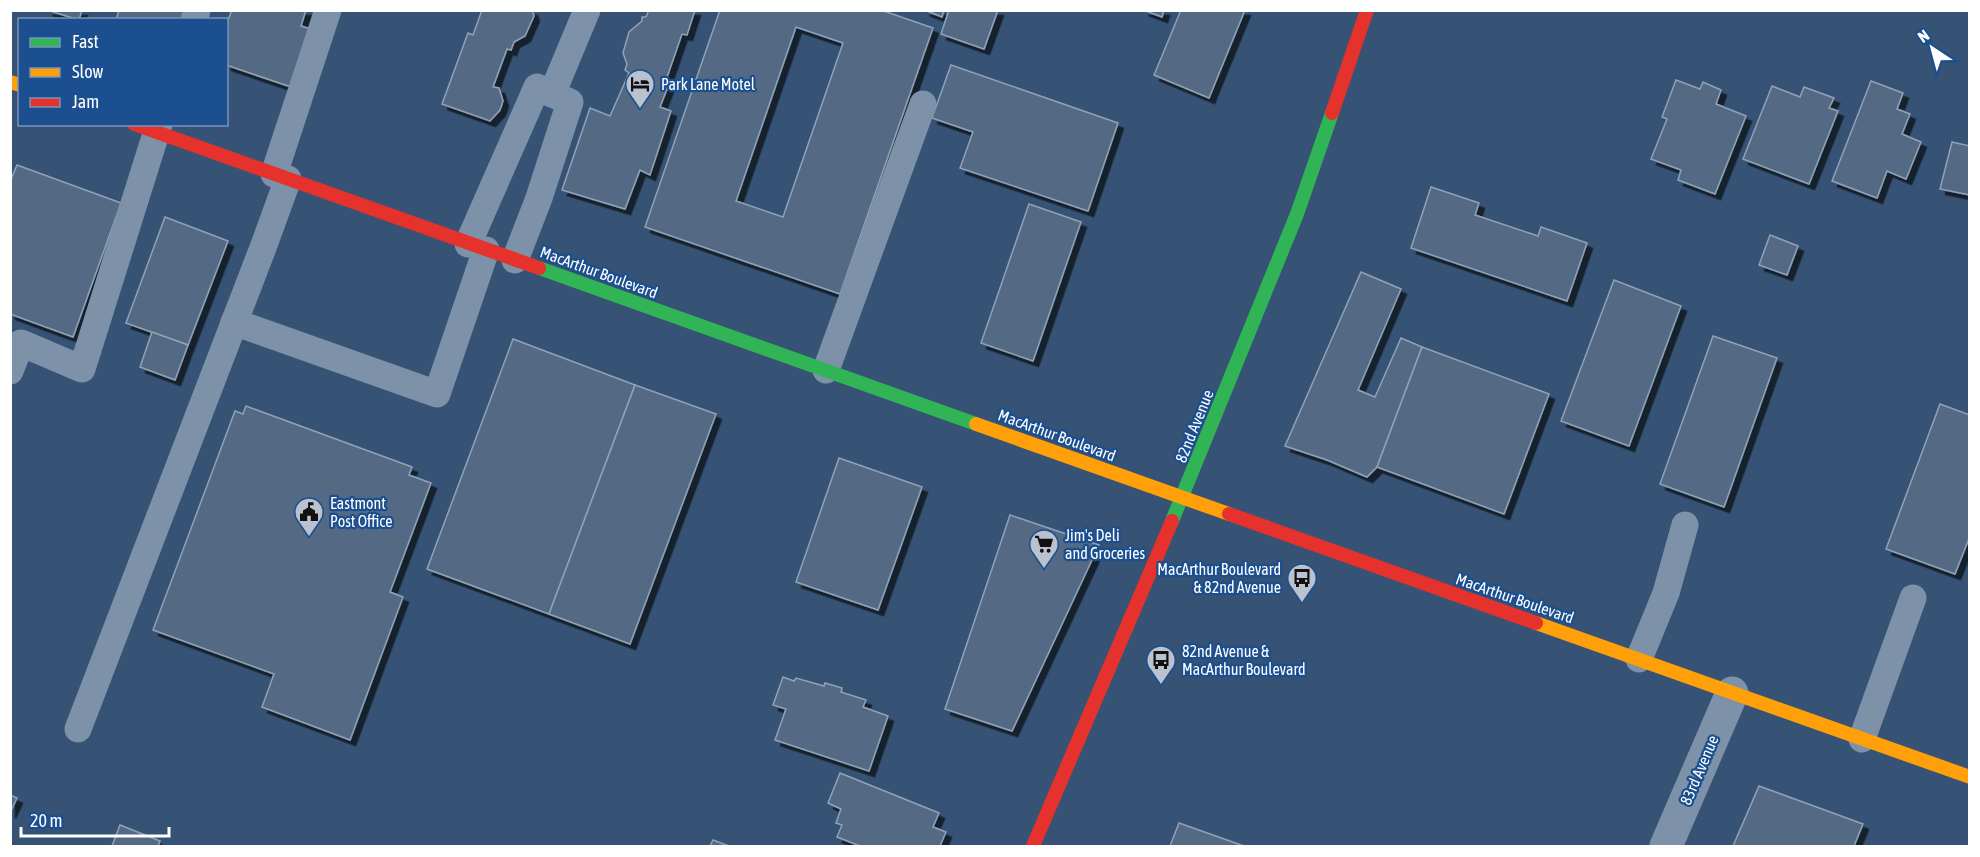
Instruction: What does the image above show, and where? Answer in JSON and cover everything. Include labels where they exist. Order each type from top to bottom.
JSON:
[{"type":"main road","name":"82nd Avenue","points":[[1033,846],[1183,497],[1297,214],[1367,10]]},
{"type":"main road","name":"MacArthur Boulevard","points":[[150,127],[281,177],[477,247],[1969,776]]},
{"type":"street","name":"83rd Avenue","points":[[1666,846],[1732,693]]},
{"type":"lane","points":[[78,729],[234,322],[281,177],[327,10]]},
{"type":"lane","points":[[515,260],[538,198],[561,98],[587,10]]},
{"type":"lane","points":[[234,322],[437,394],[477,247],[537,87],[561,98]]},
{"type":"lane","points":[[826,370],[924,104]]},
{"type":"lane","points":[[10,371],[21,343],[82,369],[150,127]]},
{"type":"lane","points":[[1639,659],[1666,593],[1685,525]]},
{"type":"lane","points":[[1862,739],[1913,598]]},
{"type":"building","points":[[47,10],[82,10],[80,18]]},
{"type":"building","points":[[119,10],[189,10],[187,18],[117,18]]},
{"type":"building","points":[[232,10],[306,10],[301,26],[317,31],[297,89],[228,66],[228,20]]},
{"type":"building","points":[[482,10],[532,10],[534,16],[525,36],[514,42],[511,50],[507,49],[493,87],[499,88],[503,101],[500,110],[490,121],[442,104],[468,33],[473,35]]},
{"type":"building","name":"Park Lane Motel","points":[[649,10],[695,10],[687,35],[682,34],[665,83],[669,84],[660,107],[671,111],[650,175],[640,170],[625,209],[562,190],[590,108],[610,116],[629,73],[625,70],[627,64],[623,53],[629,32],[642,21],[642,17],[646,17]]},
{"type":"building","points":[[720,10],[881,10],[933,28],[840,294],[645,227]],"holes":[[[796,27],[843,43],[783,217],[736,201]]]},
{"type":"building","points":[[924,10],[944,10],[942,17]]},
{"type":"building","points":[[949,10],[998,10],[984,49],[941,34]]},
{"type":"building","points":[[1143,10],[1164,10],[1162,17]]},
{"type":"building","points":[[1181,10],[1245,10],[1209,98],[1154,75]]},
{"type":"building","points":[[951,65],[1118,123],[1088,211],[960,168],[973,132],[932,118]]},
{"type":"building","points":[[1676,80],[1700,89],[1703,82],[1721,90],[1716,104],[1746,116],[1715,194],[1678,180],[1681,170],[1651,159],[1667,119],[1662,117]]},
{"type":"building","points":[[1871,81],[1903,93],[1897,109],[1910,114],[1902,134],[1921,142],[1906,179],[1887,171],[1877,198],[1832,181]]},
{"type":"building","points":[[1772,86],[1800,97],[1804,87],[1834,98],[1829,108],[1838,111],[1809,184],[1743,159]]},
{"type":"building","points":[[1952,142],[1970,146],[1970,195],[1940,189]]},
{"type":"building","points":[[17,165],[121,203],[73,337],[10,314],[10,182]]},
{"type":"building","points":[[1431,187],[1479,203],[1475,215],[1538,236],[1541,227],[1587,243],[1567,301],[1411,248]]},
{"type":"building","points":[[1029,204],[1081,222],[1033,361],[981,343]]},
{"type":"building","points":[[165,217],[228,241],[188,345],[126,323]]},
{"type":"building","points":[[1770,235],[1798,246],[1787,275],[1759,265]]},
{"type":"building","points":[[1361,272],[1401,289],[1358,390],[1375,397],[1401,338],[1422,347],[1377,467],[1367,477],[1285,446]]},
{"type":"building","points":[[1614,280],[1681,306],[1629,446],[1561,421]]},
{"type":"building","points":[[152,332],[188,345],[175,380],[140,367]]},
{"type":"building","points":[[1713,336],[1777,358],[1724,507],[1660,484]]},
{"type":"building","points":[[513,339],[635,385],[549,614],[427,569]]},
{"type":"building","points":[[1422,347],[1549,394],[1504,514],[1377,467]]},
{"type":"building","points":[[635,385],[716,414],[630,644],[549,614]]},
{"type":"building","points":[[1940,404],[1970,415],[1970,536],[1955,574],[1886,549]]},
{"type":"building","points":[[246,406],[412,467],[409,475],[431,483],[390,592],[403,597],[350,740],[262,707],[274,674],[153,630],[235,411],[243,414]]},
{"type":"building","points":[[839,458],[922,487],[878,610],[796,582]]},
{"type":"building","points":[[1010,515],[1099,545],[1012,731],[945,709]]},
{"type":"building","points":[[783,677],[794,681],[796,678],[824,686],[825,683],[842,688],[841,692],[866,700],[863,707],[888,716],[869,771],[775,740],[786,709],[773,705]]},
{"type":"building","points":[[840,773],[939,813],[933,827],[946,832],[940,846],[860,846],[837,837],[842,825],[836,823],[841,809],[828,803]]},
{"type":"building","points":[[1759,786],[1863,824],[1854,846],[1733,846]]},
{"type":"building","points":[[10,795],[17,798],[10,813]]},
{"type":"building","points":[[1179,823],[1244,846],[1170,846]]},
{"type":"building","points":[[120,825],[160,841],[158,846],[112,846]]},
{"type":"building","points":[[713,840],[729,846],[710,846]]},
{"type":"traffic: fast","points":[[1172,521],[1297,214],[1332,113]]},
{"type":"traffic: fast","points":[[539,268],[976,424]]},
{"type":"traffic: slow","points":[[10,82],[18,84]]},
{"type":"traffic: slow","points":[[976,424],[1229,514]]},
{"type":"traffic: slow","points":[[1536,623],[1970,777]]},
{"type":"traffic: jam","points":[[1332,113],[1367,10]]},
{"type":"traffic: jam","points":[[140,126],[539,268]]},
{"type":"traffic: jam","points":[[1229,514],[1536,623]]},
{"type":"traffic: jam","points":[[1033,846],[1172,521]]},
{"type":"place","name":"Park Lane Motel","points":[[640,110]]},
{"type":"place","name":"Eastmont Post Office","points":[[309,538]]},
{"type":"place","name":"Jim's Deli and Groceries","points":[[1044,570]]},
{"type":"place","name":"MacArthur Boulevard & 82nd Avenue","points":[[1302,604]]},
{"type":"place","name":"82nd Avenue & MacArthur Boulevard","points":[[1161,686]]}]
